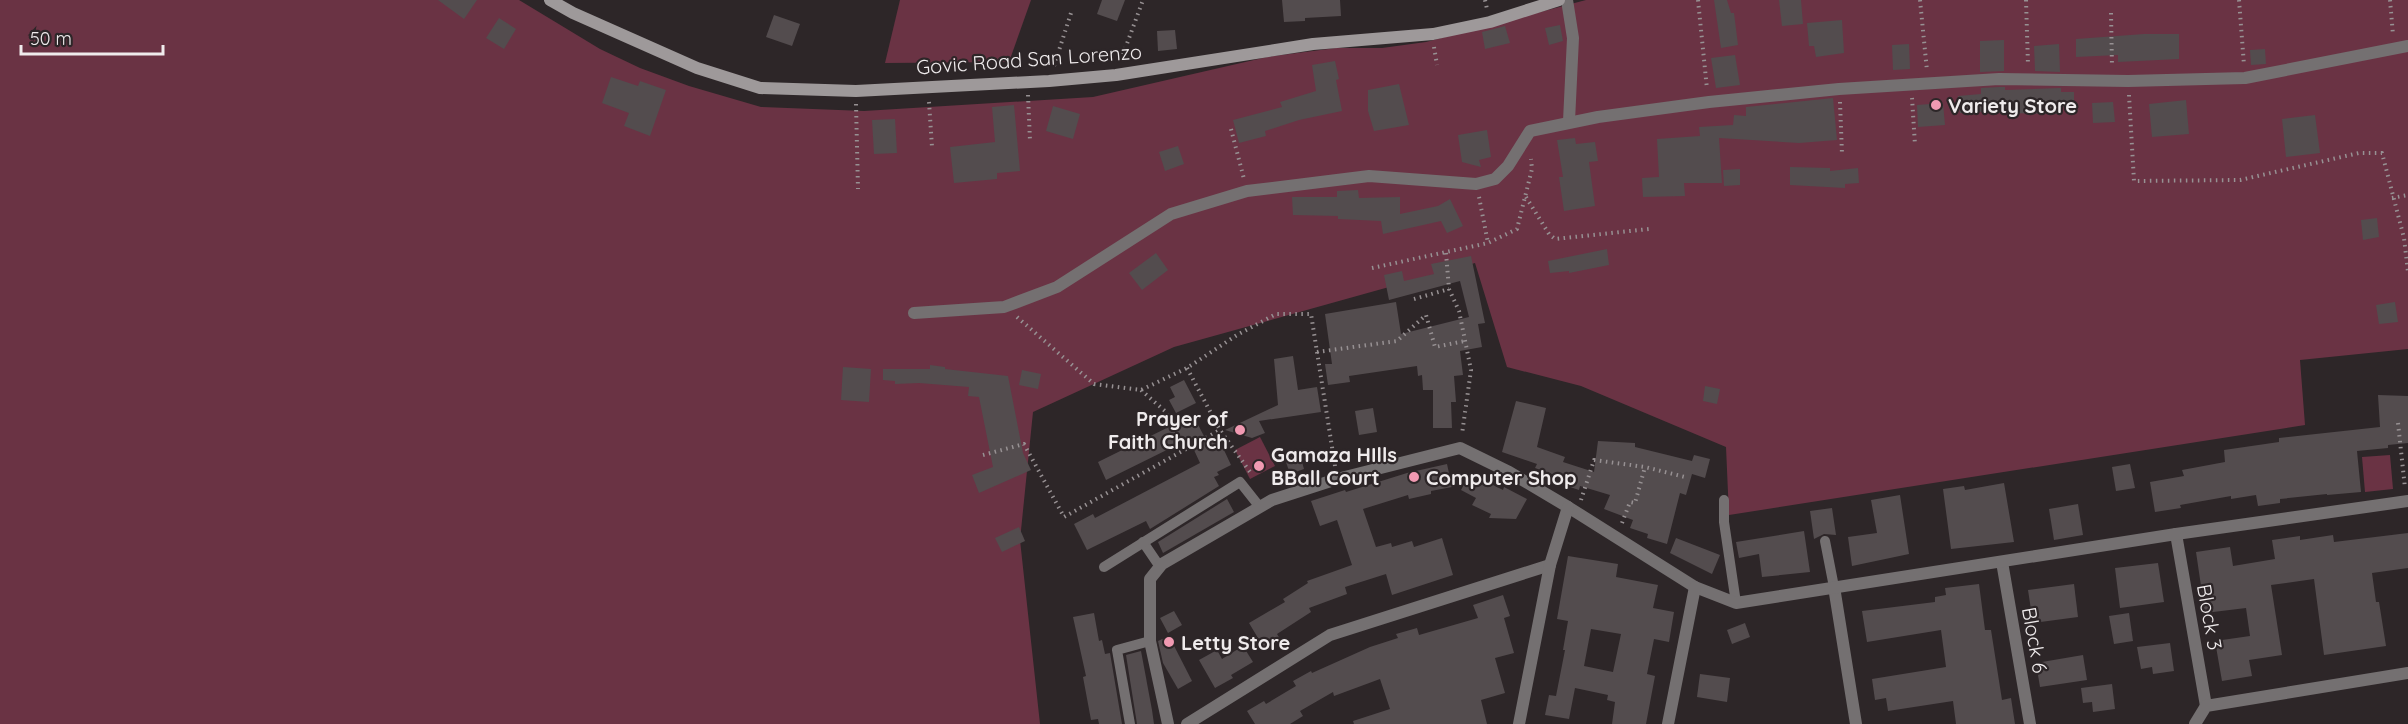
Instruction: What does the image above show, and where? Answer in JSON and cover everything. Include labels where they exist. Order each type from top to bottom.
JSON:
[{"type":"main road","name":"Govic Road San Lorenzo","points":[[550,0],[573,14],[686,64],[760,88],[856,91],[1049,81],[1116,75],[1313,44],[1433,34],[1490,22],[1559,0]]},
{"type":"street","points":[[1567,0],[1573,38],[1569,121]]},
{"type":"street","points":[[914,313],[1004,307],[1057,286],[1170,214],[1247,191],[1369,176],[1476,184],[1495,179],[1508,166],[1530,131],[1569,121],[1709,102],[1839,89],[1999,79],[2128,81],[2245,78],[2408,46]]},
{"type":"street","points":[[1168,724],[1150,641],[1150,579],[1160,567],[1272,500],[1337,479],[1460,448],[1509,472],[1695,586],[1736,603],[2176,534],[2407,501]]},
{"type":"street","points":[[1519,724],[1550,565],[1573,510]]},
{"type":"street","name":"Block 3","points":[[2176,534],[2206,706]]},
{"type":"street","name":"Block 6","points":[[2002,562],[2030,724]]},
{"type":"street","points":[[1187,724],[1330,635],[1550,565]]},
{"type":"street","points":[[1668,724],[1695,586]]},
{"type":"street","points":[[1834,587],[1856,724]]},
{"type":"street","points":[[2195,724],[2206,706],[2408,673]]},
{"type":"lane","points":[[1104,567],[1240,482],[1259,506]]},
{"type":"lane","points":[[1724,500],[1724,522],[1736,603]]},
{"type":"lane","points":[[1143,542],[1160,567]]},
{"type":"lane","points":[[1825,542],[1834,587]]},
{"type":"lane","points":[[1130,724],[1117,650],[1150,641]]},
{"type":"path","points":[[1116,75],[1143,0]]},
{"type":"path","points":[[1698,0],[1709,102]]},
{"type":"path","points":[[1920,0],[1929,84]]},
{"type":"path","points":[[2026,0],[2029,80]]},
{"type":"path","points":[[2239,0],[2245,78]]},
{"type":"path","points":[[2390,0],[2394,48]]},
{"type":"path","points":[[1049,81],[1071,13]]},
{"type":"path","points":[[2111,13],[2112,80]]},
{"type":"path","points":[[2128,81],[2134,181],[2240,180],[2360,153],[2382,153],[2392,198],[2406,239],[2408,272]]},
{"type":"path","points":[[1027,82],[1030,141]]},
{"type":"path","points":[[928,86],[932,147]]},
{"type":"path","points":[[1911,86],[1915,146]]},
{"type":"path","points":[[1839,89],[1842,154]]},
{"type":"path","points":[[856,91],[858,189]]},
{"type":"path","points":[[1231,129],[1247,191]]},
{"type":"path","points":[[1372,267],[1488,243],[1517,229],[1532,169],[1530,131]]},
{"type":"path","points":[[1476,184],[1488,243]]},
{"type":"path","points":[[2392,198],[2408,195]]},
{"type":"path","points":[[1525,196],[1549,234],[1555,239],[1649,229]]},
{"type":"path","points":[[1446,253],[1449,289],[1459,311],[1471,370],[1460,448]]},
{"type":"path","points":[[1414,299],[1449,289]]},
{"type":"path","points":[[1004,307],[1094,384],[1141,390],[1186,368],[1236,334],[1276,314],[1311,315],[1337,479]]},
{"type":"path","points":[[1317,352],[1396,341],[1426,315],[1435,347],[1465,340]]},
{"type":"path","points":[[1186,368],[1220,430],[1252,474]]},
{"type":"path","points":[[1141,390],[1166,412],[1185,450]]},
{"type":"path","points":[[2398,423],[2407,501]]},
{"type":"path","points":[[983,456],[1024,444],[1064,517],[1220,430]]},
{"type":"path","points":[[1573,510],[1594,460],[1645,467],[1685,477]]},
{"type":"path","points":[[1617,538],[1630,502],[1635,503],[1645,467]]},
{"type":"shaded area","points":[[0,0],[519,0],[600,49],[640,68],[689,86],[761,107],[864,111],[1093,97],[1267,57],[1336,48],[1382,48],[1426,42],[1586,0],[2408,0],[2408,349],[2300,360],[2305,425],[1729,515],[1726,447],[1581,386],[1507,367],[1475,263],[1174,347],[1033,412],[1020,540],[1040,724],[0,724]]},
{"type":"shaded area","points":[[900,0],[1031,0],[1009,62],[885,63]]},
{"type":"shaded area","points":[[1260,437],[1275,466],[1250,479],[1235,450]]},
{"type":"shaded area","points":[[2390,455],[2393,489],[2365,492],[2362,457]]},
{"type":"building","points":[[438,0],[477,0],[464,19]]},
{"type":"building","points":[[1102,0],[1125,0],[1117,21],[1097,14]]},
{"type":"building","points":[[1282,0],[1340,0],[1341,16],[1284,22]]},
{"type":"building","points":[[1714,0],[1727,0],[1731,13],[1734,13],[1738,45],[1721,48]]},
{"type":"building","points":[[1779,0],[1801,0],[1803,24],[1782,26]]},
{"type":"building","points":[[774,15],[800,24],[792,46],[766,37]]},
{"type":"building","points":[[499,18],[516,29],[504,49],[486,38]]},
{"type":"building","points":[[1842,20],[1844,53],[1816,57],[1814,46],[1809,46],[1807,23]]},
{"type":"building","points":[[1560,25],[1563,41],[1549,45],[1545,28]]},
{"type":"building","points":[[1505,26],[1510,43],[1485,49],[1482,32]]},
{"type":"building","points":[[1175,30],[1177,49],[1158,51],[1157,31]]},
{"type":"building","points":[[2179,34],[2179,59],[2118,62],[2118,55],[2076,57],[2076,39]]},
{"type":"building","points":[[2004,40],[2004,71],[1980,72],[1980,41]]},
{"type":"building","points":[[1909,44],[1910,69],[1893,70],[1892,45]]},
{"type":"building","points":[[2059,44],[2060,72],[2035,71],[2034,46]]},
{"type":"building","points":[[2265,49],[2266,64],[2251,65],[2250,50]]},
{"type":"building","points":[[1735,55],[1740,85],[1716,88],[1711,58]]},
{"type":"building","points":[[1335,61],[1342,111],[1299,120],[1265,131],[1266,136],[1239,143],[1233,120],[1282,107],[1280,102],[1316,91],[1312,65]]},
{"type":"building","points":[[611,77],[638,86],[640,81],[666,90],[650,136],[624,126],[629,113],[602,103]]},
{"type":"building","points":[[1399,84],[1409,125],[1374,131],[1368,111],[1368,90]]},
{"type":"building","points":[[2005,87],[2005,90],[2061,88],[2061,92],[2074,92],[2074,107],[2058,107],[2058,114],[1995,113],[1995,111],[1960,113],[1958,96],[1981,94],[1981,88]]},
{"type":"building","points":[[1833,98],[1837,140],[1799,143],[1719,138],[1722,183],[1684,183],[1685,196],[1643,197],[1642,178],[1659,177],[1657,139],[1700,136],[1699,127],[1733,125],[1734,115],[1746,116],[1746,107]]},
{"type":"building","points":[[2186,100],[2189,134],[2152,137],[2149,104]]},
{"type":"building","points":[[2113,102],[2115,122],[2093,123],[2092,103]]},
{"type":"building","points":[[1943,103],[1945,125],[1918,127],[1917,105]]},
{"type":"building","points":[[1014,105],[1020,171],[997,173],[997,179],[954,183],[950,147],[995,142],[992,107]]},
{"type":"building","points":[[1053,106],[1080,114],[1073,139],[1046,131]]},
{"type":"building","points":[[2315,115],[2320,153],[2286,157],[2282,119]]},
{"type":"building","points":[[895,119],[897,153],[874,154],[872,120]]},
{"type":"building","points":[[1487,130],[1491,157],[1479,160],[1481,167],[1462,162],[1458,135]]},
{"type":"building","points":[[1575,138],[1576,144],[1595,142],[1598,161],[1589,162],[1595,206],[1564,211],[1559,177],[1563,177],[1557,140]]},
{"type":"building","points":[[1178,146],[1184,164],[1165,171],[1159,152]]},
{"type":"building","points":[[1790,167],[1830,168],[1830,171],[1858,168],[1859,183],[1845,184],[1845,188],[1790,185]]},
{"type":"building","points":[[1740,169],[1740,185],[1724,186],[1723,170]]},
{"type":"building","points":[[1358,190],[1359,198],[1400,197],[1400,214],[1438,206],[1450,199],[1463,226],[1447,233],[1441,221],[1383,234],[1381,221],[1338,219],[1338,216],[1293,215],[1292,197],[1337,197],[1337,191]]},
{"type":"building","points":[[2377,218],[2379,237],[2363,240],[2361,220]]},
{"type":"building","points":[[1607,249],[1609,265],[1569,273],[1569,271],[1550,273],[1548,261]]},
{"type":"building","points":[[1156,253],[1168,270],[1142,290],[1129,273]]},
{"type":"building","points":[[1471,256],[1485,323],[1478,324],[1482,347],[1460,351],[1463,375],[1454,376],[1456,402],[1451,402],[1452,428],[1433,428],[1433,390],[1423,390],[1422,375],[1418,376],[1417,366],[1349,376],[1350,382],[1328,385],[1325,364],[1332,364],[1325,314],[1396,302],[1401,334],[1469,317],[1460,281],[1389,300],[1384,275],[1402,271],[1404,281],[1434,274],[1431,264]]},
{"type":"building","points":[[2395,302],[2398,322],[2379,324],[2376,305]]},
{"type":"building","points":[[1293,356],[1298,390],[1317,387],[1321,412],[1259,421],[1265,433],[1252,438],[1225,430],[1278,405],[1274,359]]},
{"type":"building","points":[[930,365],[945,367],[945,369],[1008,376],[1023,453],[1031,470],[979,493],[972,475],[993,467],[979,397],[968,396],[969,387],[919,383],[895,384],[895,381],[883,380],[883,369],[930,369]]},
{"type":"building","points":[[843,367],[871,369],[869,402],[841,400]]},
{"type":"building","points":[[1022,370],[1041,374],[1038,389],[1019,385]]},
{"type":"building","points":[[1184,380],[1196,403],[1176,413],[1169,400],[1175,397],[1170,387]]},
{"type":"building","points":[[1705,386],[1720,389],[1717,404],[1703,401]]},
{"type":"building","points":[[2378,395],[2408,396],[2408,443],[2388,445],[2388,448],[2357,451],[2361,492],[2280,499],[2280,503],[2258,506],[2256,495],[2231,499],[2231,496],[2155,512],[2150,482],[2184,476],[2182,470],[2225,462],[2224,450],[2279,442],[2279,438],[2380,427]]},
{"type":"building","points":[[1516,401],[1546,408],[1537,447],[1565,457],[1563,462],[1594,472],[1598,441],[1635,443],[1635,447],[1692,461],[1694,455],[1710,459],[1705,478],[1692,474],[1686,495],[1680,493],[1667,544],[1647,538],[1648,534],[1630,528],[1633,520],[1604,509],[1610,495],[1580,486],[1579,490],[1564,485],[1566,479],[1535,468],[1537,464],[1502,452]]},
{"type":"building","points":[[1373,408],[1377,432],[1359,435],[1355,411]]},
{"type":"building","points":[[1193,415],[1206,440],[1217,435],[1231,465],[1217,472],[1219,475],[1214,477],[1219,486],[1150,529],[1146,521],[1087,550],[1074,524],[1093,514],[1095,518],[1200,463],[1189,439],[1106,480],[1098,462]]},
{"type":"building","points":[[1300,455],[1304,469],[1290,474],[1285,459]]},
{"type":"building","points":[[1447,464],[1452,487],[1409,499],[1408,495],[1363,509],[1376,547],[1391,543],[1392,547],[1412,541],[1414,547],[1442,538],[1453,575],[1392,595],[1386,574],[1345,587],[1347,594],[1309,608],[1311,612],[1277,634],[1280,639],[1264,648],[1249,623],[1285,602],[1283,599],[1308,583],[1307,581],[1352,565],[1337,520],[1320,526],[1311,501],[1407,473]]},
{"type":"building","points":[[2130,464],[2135,488],[2116,491],[2112,467]]},
{"type":"building","points":[[1468,477],[1482,485],[1485,481],[1503,490],[1504,487],[1527,499],[1516,519],[1489,518],[1491,514],[1472,505],[1476,498],[1461,490]]},
{"type":"building","points":[[2004,483],[2014,542],[1951,549],[1943,489],[1964,486],[1965,490]]},
{"type":"building","points":[[1900,495],[1909,554],[1852,566],[1848,537],[1877,533],[1871,500]]},
{"type":"building","points":[[1227,499],[1234,512],[1163,553],[1158,542]]},
{"type":"building","points":[[2078,504],[2083,535],[2054,540],[2049,509]]},
{"type":"building","points":[[1832,508],[1836,535],[1824,534],[1814,539],[1810,511]]},
{"type":"building","points":[[1019,527],[1025,541],[1002,552],[995,538]]},
{"type":"building","points":[[1804,531],[1810,572],[1762,577],[1759,554],[1739,558],[1736,542]]},
{"type":"building","points":[[2408,533],[2408,568],[2372,573],[2386,646],[2324,655],[2314,579],[2271,585],[2282,655],[2249,660],[2252,676],[2222,681],[2215,641],[2250,636],[2246,608],[2205,613],[2196,552],[2230,547],[2233,566],[2275,559],[2272,540],[2300,536],[2300,540],[2333,535],[2334,542]]},
{"type":"building","points":[[1676,538],[1720,555],[1712,574],[1670,553]]},
{"type":"building","points":[[1568,556],[1618,564],[1616,577],[1658,585],[1653,608],[1674,612],[1669,642],[1654,639],[1647,674],[1655,676],[1646,724],[1612,724],[1615,702],[1607,700],[1608,695],[1575,688],[1569,719],[1545,715],[1549,695],[1556,696],[1565,650],[1563,650],[1568,621],[1557,619]],"holes":[[[1591,629],[1621,634],[1613,672],[1584,666]]]},
{"type":"building","points":[[2158,563],[2164,602],[2120,608],[2115,568]]},
{"type":"building","points":[[1979,584],[1985,630],[1991,630],[2002,700],[2011,698],[2015,724],[1956,724],[1953,701],[1888,711],[1886,698],[1875,700],[1872,679],[1946,667],[1941,630],[1867,642],[1862,611],[1935,602],[1935,597],[1946,595],[1945,588]]},
{"type":"building","points":[[2074,584],[2078,617],[2033,623],[2028,590]]},
{"type":"building","points":[[1503,595],[1510,616],[1504,618],[1514,653],[1495,658],[1505,693],[1481,700],[1487,724],[1354,724],[1353,721],[1390,709],[1380,679],[1334,696],[1333,692],[1300,711],[1303,716],[1290,724],[1255,724],[1247,711],[1264,701],[1266,704],[1296,686],[1293,681],[1311,671],[1312,673],[1370,647],[1398,638],[1396,634],[1417,628],[1419,635],[1478,618],[1473,605]]},
{"type":"building","points":[[1174,611],[1182,625],[1168,633],[1160,618]]},
{"type":"building","points":[[1094,613],[1099,641],[1102,640],[1105,654],[1110,653],[1122,724],[1099,724],[1098,719],[1091,720],[1083,677],[1086,676],[1073,617]]},
{"type":"building","points":[[2129,613],[2133,641],[2114,644],[2109,616]]},
{"type":"building","points":[[1745,623],[1750,637],[1732,644],[1727,630]]},
{"type":"building","points":[[1169,636],[1192,681],[1178,689],[1163,663],[1158,641]]},
{"type":"building","points":[[2170,643],[2174,671],[2153,674],[2152,667],[2141,669],[2137,647]]},
{"type":"building","points":[[1243,646],[1253,662],[1231,675],[1233,678],[1215,688],[1199,660],[1217,650],[1222,659]]},
{"type":"building","points":[[1141,651],[1154,724],[1137,724],[1126,655]]},
{"type":"building","points":[[2083,655],[2087,680],[2040,687],[2036,663]]},
{"type":"building","points":[[1700,674],[1730,678],[1727,702],[1697,697]]},
{"type":"building","points":[[2112,684],[2115,709],[2093,712],[2092,702],[2083,703],[2081,688]]},
{"type":"place","name":"Variety Store","points":[[1936,105]]},
{"type":"place","name":"Prayer of Faith Church","points":[[1240,430]]},
{"type":"place","name":"Gamaza HIlls BBall Court","points":[[1259,466]]},
{"type":"place","name":"Computer Shop","points":[[1414,477]]},
{"type":"place","name":"Letty Store","points":[[1169,642]]}]
